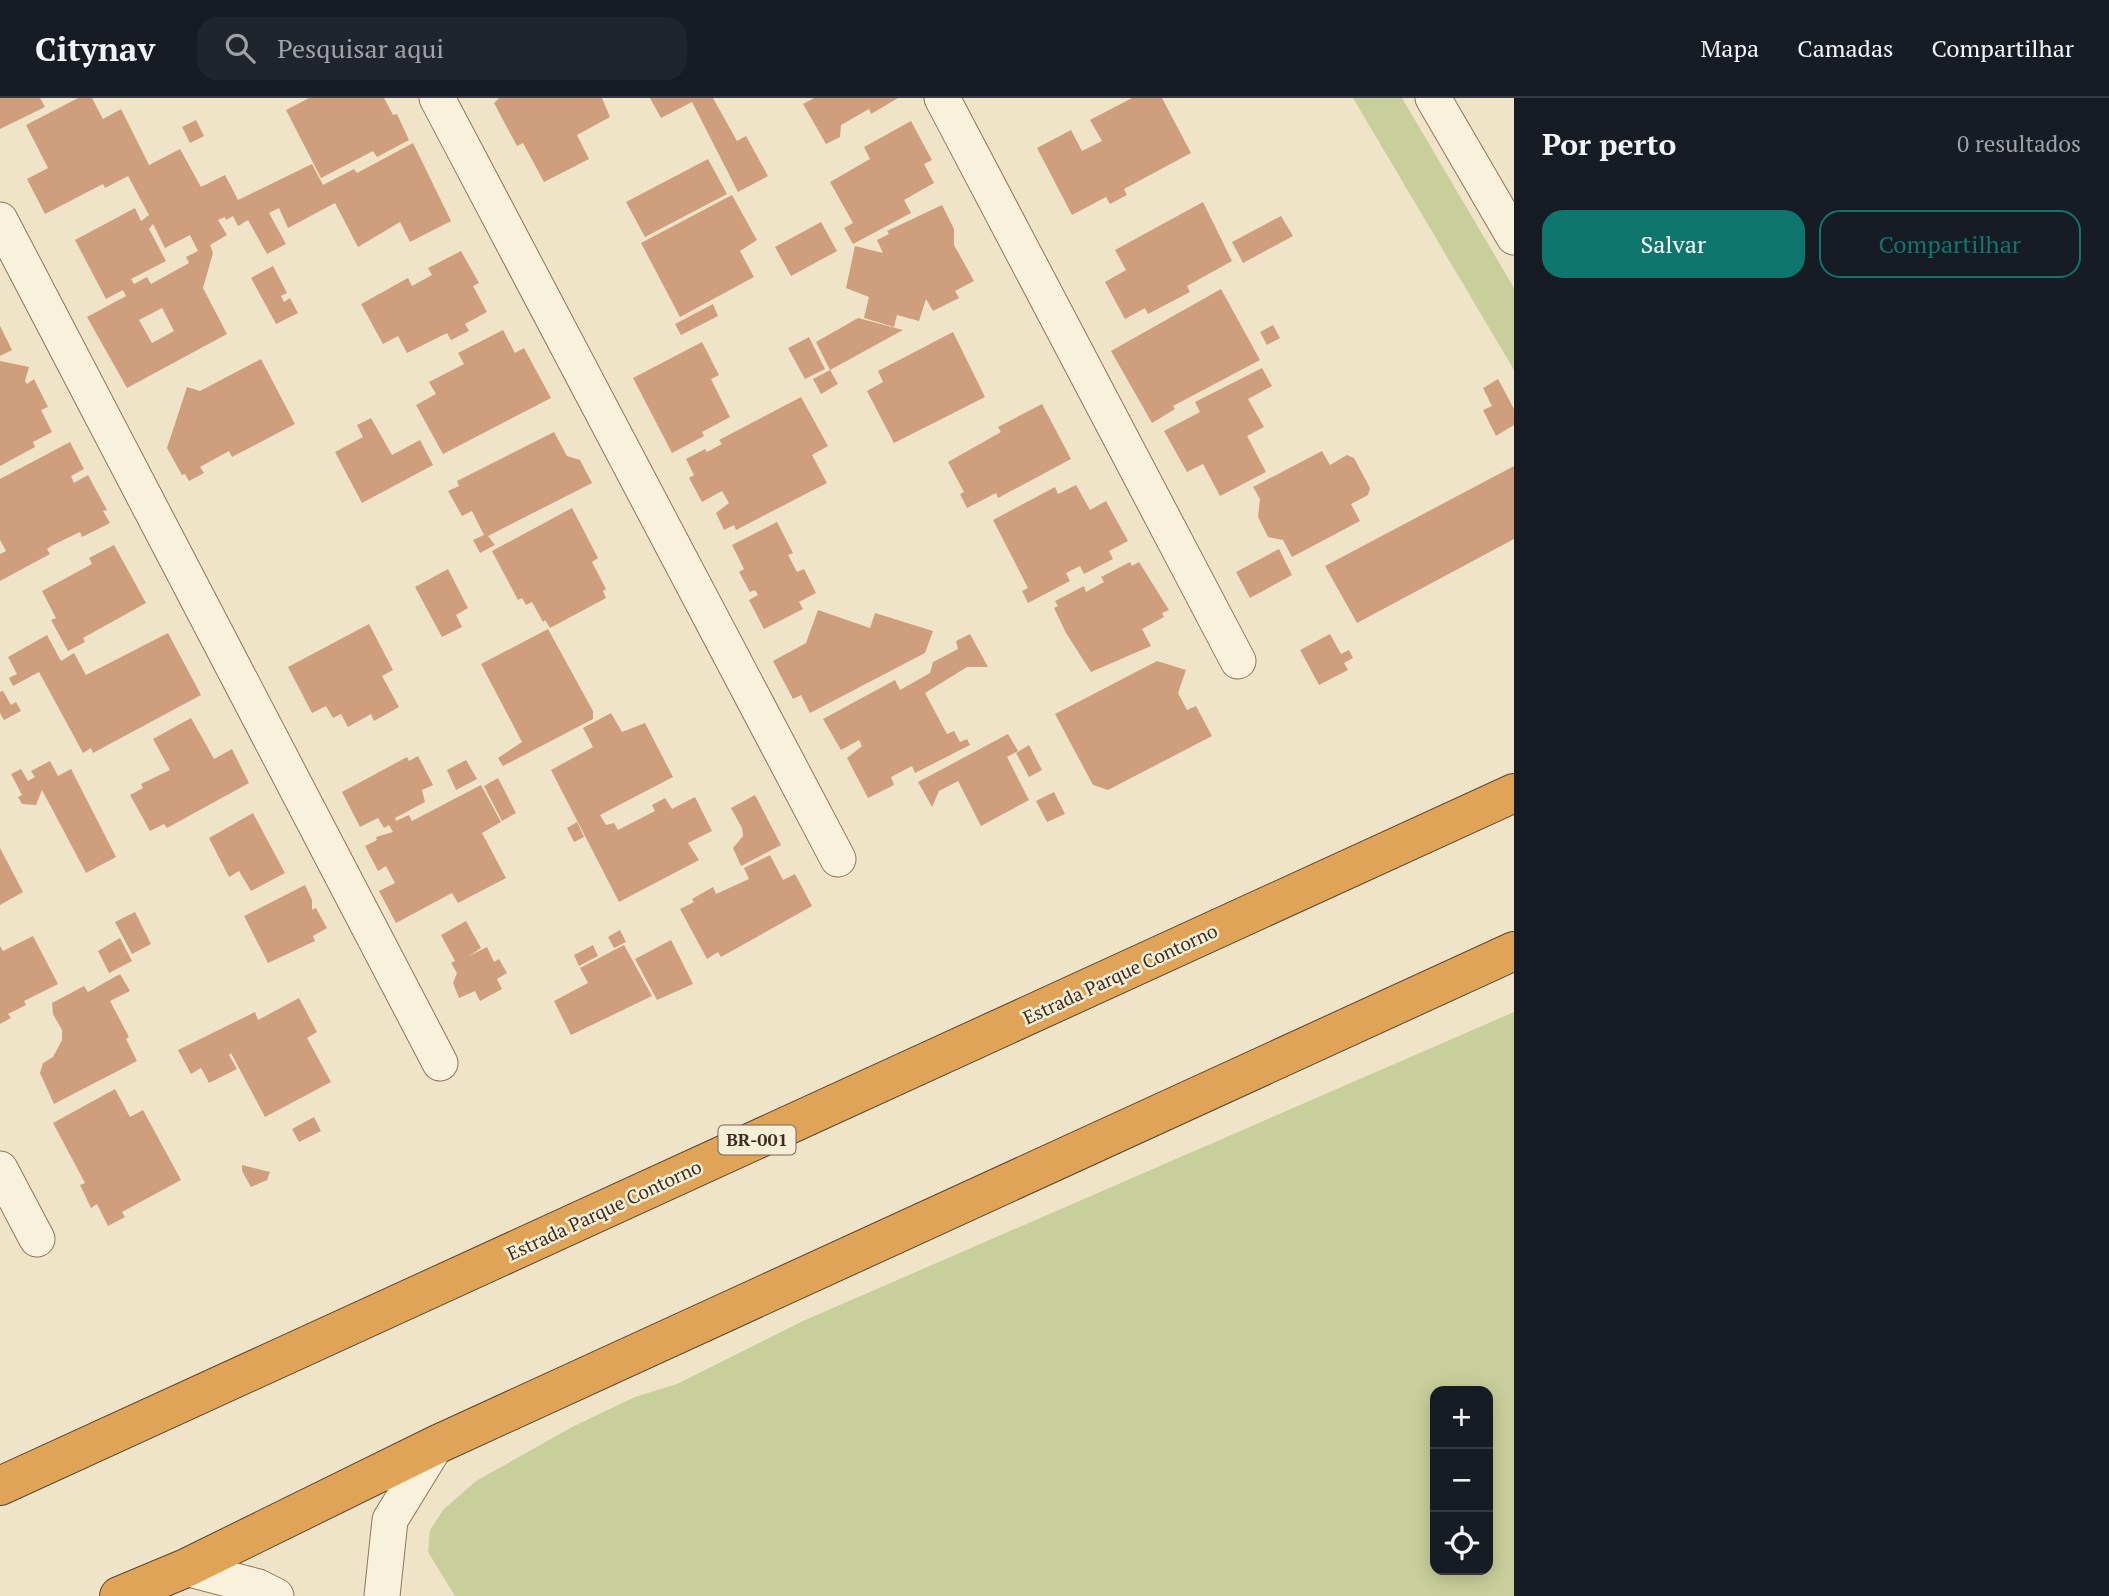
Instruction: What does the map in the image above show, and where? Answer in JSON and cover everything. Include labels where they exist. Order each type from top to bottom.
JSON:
[{"type":"highway","name":"Estrada Parque Contorno","points":[[0,1486],[1514,793]]},
{"type":"highway","points":[[120,1596],[186,1567],[436,1445],[1514,951]]},
{"type":"street","points":[[437,98],[838,859]]},
{"type":"street","points":[[942,98],[1238,661]]},
{"type":"street","points":[[1433,98],[1514,237]]},
{"type":"street","points":[[0,220],[440,1063]]},
{"type":"street","points":[[0,1169],[37,1239]]},
{"type":"street","points":[[382,1596],[390,1520],[436,1445]]},
{"type":"street","points":[[186,1567],[258,1587],[276,1596]]},
{"type":"green space","points":[[1353,98],[1402,98],[1514,288],[1514,370]]},
{"type":"green space","points":[[1514,1012],[1514,1596],[455,1596],[428,1552],[430,1530],[443,1510],[476,1481],[572,1427],[635,1397],[677,1384],[803,1321]]},
{"type":"building","points":[[0,98],[40,98],[45,107],[0,129]]},
{"type":"building","points":[[78,98],[92,98],[103,119],[121,109],[149,165],[180,149],[201,187],[225,175],[238,200],[312,164],[323,185],[354,169],[357,173],[413,143],[451,221],[410,242],[400,222],[358,247],[335,203],[288,228],[279,208],[269,213],[286,244],[267,254],[248,220],[238,226],[233,216],[218,220],[227,235],[210,245],[213,253],[203,288],[227,334],[127,388],[87,317],[126,296],[123,290],[106,299],[75,240],[135,208],[141,221],[149,215],[128,176],[105,188],[103,184],[45,214],[27,179],[48,168],[26,125]],"holes":[[[153,224],[165,248],[190,235],[198,251],[186,257],[189,263],[151,284],[147,277],[134,284],[131,279],[166,261],[149,229]],[[162,308],[174,331],[152,343],[139,320]]]},
{"type":"building","points":[[309,98],[384,98],[393,115],[397,114],[409,140],[377,157],[373,151],[321,178],[286,110]]},
{"type":"building","points":[[499,98],[602,98],[610,117],[577,135],[589,159],[544,182],[523,143],[517,146],[494,103]]},
{"type":"building","points":[[650,98],[713,98],[737,141],[746,136],[768,176],[738,192],[692,102],[661,118]]},
{"type":"building","points":[[814,98],[898,98],[871,114],[869,109],[841,125],[840,137],[826,144],[803,104]]},
{"type":"building","points":[[1132,98],[1162,98],[1191,153],[1124,189],[1127,195],[1110,204],[1106,197],[1072,215],[1037,148],[1071,130],[1082,151],[1102,141],[1090,120]]},
{"type":"building","points":[[196,120],[204,136],[190,143],[182,127]]},
{"type":"building","points":[[911,121],[932,160],[924,164],[934,183],[904,200],[911,213],[853,244],[844,228],[853,223],[830,182],[870,159],[864,147]]},
{"type":"building","points":[[708,159],[727,194],[645,237],[626,202]]},
{"type":"building","points":[[732,195],[757,240],[740,251],[754,277],[680,317],[641,243]]},
{"type":"building","points":[[1203,202],[1232,261],[1187,286],[1190,292],[1148,314],[1145,308],[1125,319],[1105,282],[1126,270],[1115,250]]},
{"type":"building","points":[[942,205],[954,229],[954,245],[974,281],[955,291],[959,298],[933,311],[926,299],[919,321],[897,315],[894,327],[864,318],[869,297],[846,288],[855,246],[883,253],[877,240],[889,234],[887,231]]},
{"type":"building","points":[[1281,216],[1293,236],[1243,263],[1232,242]]},
{"type":"building","points":[[821,222],[837,251],[791,276],[775,247]]},
{"type":"building","points":[[461,251],[479,283],[473,286],[487,312],[465,324],[469,331],[451,340],[447,333],[407,353],[398,336],[383,344],[361,304],[408,278],[412,286],[432,275],[428,268]]},
{"type":"building","points":[[273,266],[287,293],[281,296],[284,302],[290,298],[298,313],[276,324],[251,278]]},
{"type":"building","points":[[1221,289],[1260,360],[1173,406],[1175,409],[1152,423],[1111,351]]},
{"type":"building","points":[[713,304],[718,316],[681,335],[675,324]]},
{"type":"building","points":[[858,318],[903,330],[830,370],[816,342]]},
{"type":"building","points":[[1273,325],[1280,338],[1267,345],[1260,332]]},
{"type":"building","points":[[0,326],[12,350],[0,356]]},
{"type":"building","points":[[503,330],[515,353],[524,348],[551,398],[443,454],[416,405],[436,394],[429,382],[464,364],[458,353]]},
{"type":"building","points":[[953,332],[985,397],[894,443],[867,391],[883,382],[878,371]]},
{"type":"building","points":[[809,337],[825,369],[805,379],[788,348]]},
{"type":"building","points":[[702,342],[719,375],[711,379],[730,417],[702,432],[704,436],[672,453],[633,378]]},
{"type":"building","points":[[261,359],[295,424],[232,457],[229,451],[200,467],[204,473],[189,481],[185,474],[182,475],[167,448],[187,387],[200,391]]},
{"type":"building","points":[[0,361],[29,367],[25,381],[27,384],[34,379],[48,407],[41,410],[52,432],[33,442],[35,447],[0,466]]},
{"type":"building","points":[[1262,368],[1272,386],[1248,399],[1264,427],[1247,436],[1266,472],[1220,496],[1203,464],[1187,472],[1164,431],[1200,412],[1195,402]]},
{"type":"building","points":[[830,370],[838,384],[821,394],[813,379]]},
{"type":"building","points":[[1498,379],[1514,409],[1514,425],[1496,436],[1483,410],[1492,406],[1483,388]]},
{"type":"building","points":[[801,397],[828,446],[812,455],[827,483],[736,530],[734,525],[724,530],[716,513],[729,503],[722,491],[702,502],[689,478],[694,475],[686,459],[722,444],[719,440]]},
{"type":"building","points":[[1042,404],[1071,459],[998,498],[996,493],[967,508],[960,494],[964,492],[948,462],[1001,432],[998,427]]},
{"type":"building","points":[[371,418],[392,455],[420,440],[433,465],[362,503],[335,452],[363,437],[357,425]]},
{"type":"building","points":[[554,432],[567,456],[580,460],[592,483],[488,536],[495,545],[480,553],[473,540],[484,535],[472,511],[462,516],[448,491],[459,486],[457,481]]},
{"type":"building","points":[[70,442],[84,469],[71,476],[74,483],[88,475],[107,510],[103,511],[110,523],[82,537],[80,532],[53,545],[47,549],[50,554],[0,581],[0,554],[6,551],[0,540],[0,479]]},
{"type":"building","points":[[1322,451],[1330,465],[1347,455],[1354,458],[1370,488],[1368,495],[1351,504],[1360,521],[1292,557],[1283,540],[1268,537],[1258,517],[1260,499],[1253,487]]},
{"type":"building","points":[[1514,466],[1514,539],[1357,623],[1325,566]]},
{"type":"building","points":[[1076,485],[1090,510],[1106,501],[1128,541],[1109,551],[1113,559],[1084,574],[1080,566],[1066,573],[1070,581],[1028,603],[1022,591],[1028,588],[993,520],[1055,487],[1058,494]]},
{"type":"building","points":[[572,508],[598,558],[592,562],[606,589],[603,591],[606,598],[550,628],[545,620],[543,622],[532,602],[526,605],[522,598],[518,600],[492,551]]},
{"type":"building","points":[[777,522],[793,553],[788,555],[797,572],[804,569],[816,593],[799,602],[803,609],[764,629],[749,600],[758,595],[755,590],[750,592],[739,572],[744,569],[732,545]]},
{"type":"building","points":[[114,545],[146,603],[83,638],[85,642],[68,651],[51,620],[56,618],[42,591],[92,564],[89,558]]},
{"type":"building","points":[[1279,549],[1292,575],[1250,598],[1236,572]]},
{"type":"building","points":[[1130,562],[1132,566],[1139,562],[1169,610],[1162,613],[1164,617],[1142,629],[1151,646],[1091,672],[1066,633],[1054,608],[1058,606],[1055,601],[1084,586],[1086,592],[1104,582],[1101,577]]},
{"type":"building","points":[[448,569],[468,608],[456,615],[462,627],[442,637],[415,587]]},
{"type":"building","points":[[818,610],[870,628],[875,613],[933,631],[925,653],[810,713],[801,695],[793,699],[773,661],[806,643]]},
{"type":"building","points":[[369,624],[393,670],[382,676],[399,707],[374,721],[371,714],[348,727],[341,714],[333,718],[326,706],[312,713],[288,667]]},
{"type":"building","points":[[548,629],[593,711],[593,719],[503,766],[498,758],[522,742],[481,664]]},
{"type":"building","points":[[168,633],[201,695],[93,753],[91,748],[83,753],[39,672],[13,686],[9,678],[17,674],[8,657],[47,635],[61,661],[74,653],[86,675]]},
{"type":"building","points":[[970,634],[988,667],[967,667],[925,693],[947,734],[954,731],[960,742],[967,739],[970,745],[915,773],[912,766],[891,777],[894,785],[868,798],[847,758],[862,746],[859,740],[841,750],[823,719],[895,680],[900,690],[930,673],[933,662],[958,649],[956,641]]},
{"type":"building","points":[[1330,634],[1341,654],[1349,650],[1353,658],[1344,663],[1348,670],[1319,685],[1300,650]]},
{"type":"building","points":[[1157,661],[1186,670],[1178,693],[1187,710],[1196,706],[1212,736],[1108,790],[1093,785],[1055,714]]},
{"type":"building","points":[[3,691],[11,705],[16,702],[21,711],[4,720],[0,713],[0,692]]},
{"type":"building","points":[[611,713],[622,732],[645,723],[673,777],[600,815],[606,825],[614,823],[618,830],[655,811],[652,805],[665,798],[672,809],[695,797],[712,831],[688,843],[699,860],[619,902],[551,770],[593,747],[583,728]]},
{"type":"building","points":[[191,718],[214,759],[232,749],[249,783],[167,828],[164,824],[150,831],[130,795],[143,788],[141,784],[170,770],[153,739]]},
{"type":"building","points":[[1008,734],[1018,751],[1007,757],[1029,800],[981,826],[958,781],[939,791],[932,807],[918,782]]},
{"type":"building","points":[[1029,745],[1042,770],[1029,777],[1016,753]]},
{"type":"building","points":[[418,756],[433,785],[422,790],[425,802],[395,818],[396,821],[409,815],[412,821],[481,785],[501,822],[482,833],[506,878],[458,903],[452,893],[396,923],[379,891],[395,883],[386,866],[378,871],[365,846],[377,840],[376,837],[393,832],[389,825],[384,828],[378,818],[360,827],[342,792],[407,757],[409,761]]},
{"type":"building","points":[[466,760],[477,779],[456,790],[447,770]]},
{"type":"building","points":[[50,761],[58,776],[71,769],[116,857],[86,873],[42,790],[36,805],[22,804],[18,797],[22,795],[11,774],[21,769],[28,781],[35,777],[31,771]]},
{"type":"building","points":[[498,778],[516,813],[502,821],[484,786]]},
{"type":"building","points":[[1054,792],[1065,814],[1047,822],[1036,801]]},
{"type":"building","points":[[755,795],[781,845],[741,866],[733,848],[743,836],[742,828],[731,808]]},
{"type":"building","points":[[253,813],[285,873],[251,891],[239,871],[229,877],[209,838]]},
{"type":"building","points":[[577,822],[584,837],[574,842],[567,828]]},
{"type":"building","points":[[0,848],[23,892],[0,905]]},
{"type":"building","points":[[770,855],[783,880],[795,874],[812,906],[721,957],[718,952],[707,959],[680,909],[713,887],[716,894],[749,879],[744,868]]},
{"type":"building","points":[[305,885],[312,900],[312,910],[316,908],[327,928],[313,936],[315,941],[268,963],[244,916]]},
{"type":"building","points":[[135,912],[151,944],[132,954],[115,922]]},
{"type":"building","points":[[466,921],[481,948],[469,956],[487,947],[494,962],[499,959],[507,973],[497,979],[502,989],[480,1001],[475,991],[459,998],[453,983],[457,973],[451,963],[455,961],[441,935]]},
{"type":"building","points":[[620,930],[626,942],[614,948],[608,937]]},
{"type":"building","points":[[33,936],[58,984],[24,1001],[26,1005],[8,1014],[11,1018],[0,1024],[0,946],[3,951]]},
{"type":"building","points":[[120,938],[132,961],[109,973],[98,951]]},
{"type":"building","points":[[671,940],[693,984],[657,1000],[635,959]]},
{"type":"building","points":[[593,945],[598,956],[579,966],[574,955]]},
{"type":"building","points":[[624,945],[652,996],[571,1035],[554,1001],[588,983],[580,968]]},
{"type":"building","points":[[120,974],[130,991],[110,1001],[129,1037],[126,1039],[137,1061],[54,1104],[40,1073],[43,1063],[53,1057],[62,1040],[62,1030],[53,1014],[52,1003],[84,986],[88,992]]},
{"type":"building","points":[[299,998],[317,1032],[307,1038],[331,1082],[265,1117],[231,1053],[229,1055],[237,1069],[209,1083],[201,1068],[191,1074],[178,1050],[255,1012],[258,1020]]},
{"type":"building","points":[[115,1089],[130,1117],[143,1110],[181,1180],[122,1212],[125,1217],[108,1226],[97,1204],[91,1208],[80,1185],[85,1183],[53,1123]]},
{"type":"building","points":[[314,1117],[321,1131],[299,1142],[292,1129]]},
{"type":"building","points":[[242,1165],[270,1172],[267,1180],[251,1187],[242,1171]]}]
